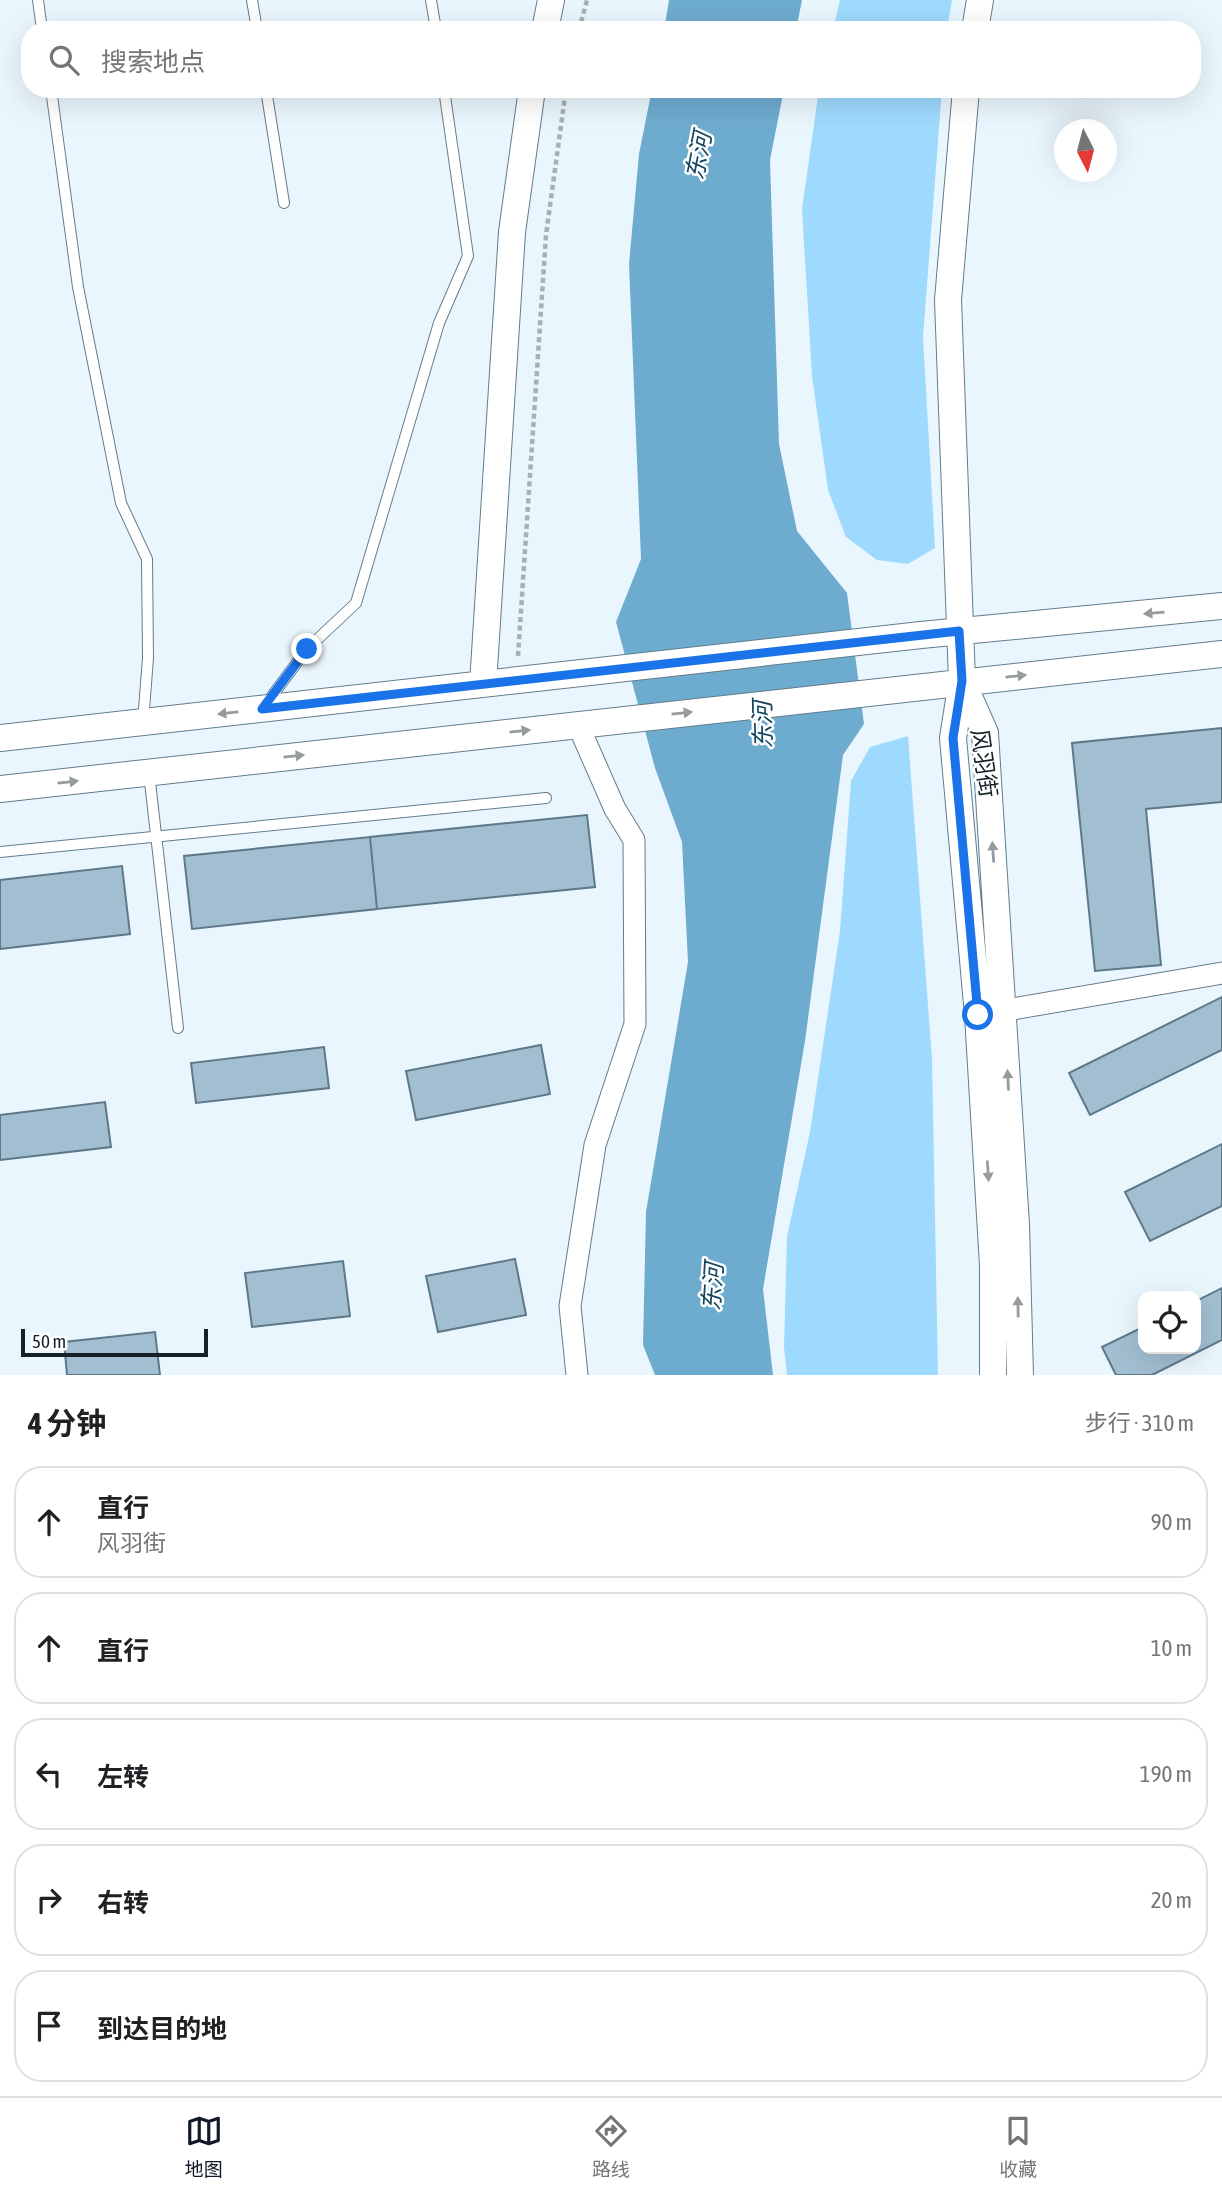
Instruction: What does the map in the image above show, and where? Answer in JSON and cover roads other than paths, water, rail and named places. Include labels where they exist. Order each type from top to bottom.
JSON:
[{"type":"street","points":[[546,21],[551,0]]},
{"type":"street","points":[[976,21],[980,0]]},
{"type":"street","points":[[483,684],[512,232],[531,98]]},
{"type":"street","points":[[962,681],[948,300],[964,98]]},
{"type":"street","points":[[0,738],[921,635],[1222,606]]},
{"type":"street","points":[[0,789],[1222,654]]},
{"type":"street","name":"风羽街","points":[[962,681],[985,733],[1016,1225],[1020,1375]]},
{"type":"street","name":"风羽街","points":[[962,681],[953,738],[978,1015],[993,1266],[993,1375]]},
{"type":"street","points":[[577,1375],[570,1306],[595,1144],[635,1024],[634,840],[615,809],[578,724]]},
{"type":"street","points":[[978,1015],[1222,974]]},
{"type":"lane","points":[[38,0],[41,21]]},
{"type":"lane","points":[[252,0],[256,21]]},
{"type":"lane","points":[[432,0],[435,21]]},
{"type":"lane","points":[[52,98],[78,287],[121,503],[147,559],[148,657],[144,722]]},
{"type":"lane","points":[[267,98],[284,203]]},
{"type":"lane","points":[[262,709],[307,649],[356,603],[439,323],[468,256],[445,98]]},
{"type":"lane","points":[[149,773],[178,1028]]},
{"type":"lane","points":[[0,852],[546,798]]},
{"type":"water","points":[[669,0],[802,0],[798,21],[666,21]]},
{"type":"water","name":"东河","points":[[650,98],[782,98],[770,160],[779,444],[797,531],[847,593],[864,724],[843,755],[805,1041],[763,1289],[773,1375],[655,1375],[643,1345],[646,1212],[688,962],[682,842],[655,768],[616,622],[641,559],[629,264],[639,154]]}]
